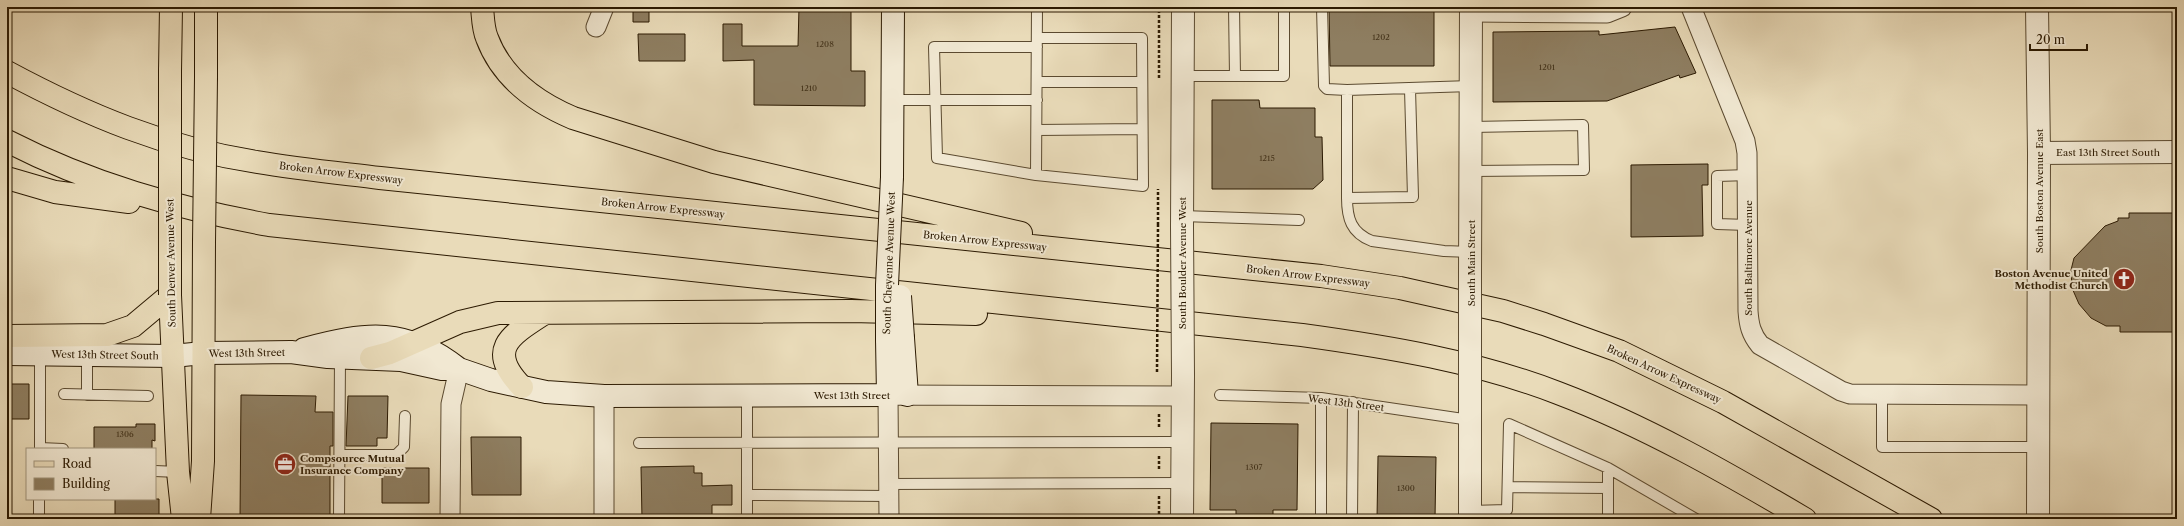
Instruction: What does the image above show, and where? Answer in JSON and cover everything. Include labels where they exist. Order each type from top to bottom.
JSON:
[{"type":"main road","name":"South Denver Avenue West","points":[[171,7],[170,295],[178,472],[183,519]]},
{"type":"main road","points":[[199,519],[203,460],[206,7]]},
{"type":"main road","points":[[482,7],[486,37],[500,64],[516,84],[552,109],[573,118],[749,170],[1108,254]]},
{"type":"main road","name":"Broken Arrow Expressway","points":[[7,72],[91,114],[137,132],[222,156],[257,162],[388,179],[1321,276],[1400,288],[1503,311],[1619,351],[1668,374],[1830,460],[1931,519]]},
{"type":"main road","points":[[7,141],[96,181],[184,208]]},
{"type":"main road","points":[[7,178],[55,192],[184,208],[268,225],[364,237],[1138,319],[1249,329],[1369,344],[1456,361],[1498,373],[1557,393],[1660,438],[1805,519]]},
{"type":"main road","points":[[7,336],[107,335],[133,326],[170,295]]},
{"type":"main road","points":[[371,358],[390,353],[413,341],[476,317],[498,313],[850,311],[1138,319]]},
{"type":"main road","points":[[522,387],[510,374],[506,366],[505,346],[514,334],[545,313]]},
{"type":"street","points":[[596,27],[604,7]]},
{"type":"street","name":"South Cheyenne Avenue West","points":[[889,519],[889,442],[898,395],[895,338],[887,285],[892,177],[893,7]]},
{"type":"street","name":"South Boulder Avenue West","points":[[1182,519],[1183,7]]},
{"type":"street","name":"South Baltimore Avenue","points":[[1691,7],[1744,141],[1749,175],[1749,325],[1752,335],[1760,344],[1774,354],[1841,391],[1850,394],[1882,396],[2038,395]]},
{"type":"street","name":"South Boston Avenue East","points":[[2037,7],[2039,45],[2038,519]]},
{"type":"street","points":[[1471,10],[1607,13],[1619,8]]},
{"type":"street","name":"South Main Street","points":[[1470,515],[1471,10]]},
{"type":"street","name":"East 13th Street South","points":[[2039,153],[2177,152]]},
{"type":"street","points":[[291,352],[362,336],[393,337],[413,341],[436,352],[459,369]]},
{"type":"street","points":[[291,352],[340,358],[401,360],[442,368],[459,369],[522,387]]},
{"type":"street","name":"West 13th Street","points":[[203,353],[291,352]]},
{"type":"street","name":"West 13th Street South","points":[[7,354],[173,356],[203,353]]},
{"type":"street","points":[[450,519],[451,404],[459,369]]},
{"type":"street","name":"West 13th Street","points":[[522,387],[546,392],[604,396],[748,396],[898,395],[1182,386]]},
{"type":"street","points":[[604,396],[604,519]]},
{"type":"lane","points":[[1036,175],[1037,7]]},
{"type":"lane","points":[[1234,7],[1235,76]]},
{"type":"lane","points":[[1182,76],[1284,76],[1284,7]]},
{"type":"lane","points":[[1322,7],[1324,86],[1327,89],[1410,89],[1471,86]]},
{"type":"lane","points":[[1142,38],[1142,82],[1142,186],[1036,175],[937,158],[934,47],[1142,38]]},
{"type":"lane","points":[[1037,82],[1142,82]]},
{"type":"lane","points":[[1347,198],[1412,197],[1410,89]]},
{"type":"lane","points":[[1347,90],[1347,211],[1350,223],[1356,233],[1372,241],[1437,250],[1471,262]]},
{"type":"lane","points":[[892,100],[1037,100]]},
{"type":"lane","points":[[1471,127],[1583,125],[1584,170],[1471,171]]},
{"type":"lane","points":[[1037,130],[1142,129]]},
{"type":"lane","points":[[1748,225],[1717,224],[1717,176],[1749,175]]},
{"type":"lane","points":[[1182,221],[1299,220]]},
{"type":"lane","points":[[40,354],[40,448]]},
{"type":"lane","points":[[87,355],[87,395]]},
{"type":"lane","points":[[339,519],[340,358]]},
{"type":"lane","points":[[64,394],[148,396]]},
{"type":"lane","name":"West 13th Street","points":[[1220,395],[1322,398],[1470,420]]},
{"type":"lane","points":[[748,396],[748,519]]},
{"type":"lane","points":[[1882,396],[1882,447],[2038,447]]},
{"type":"lane","points":[[1321,519],[1322,398]]},
{"type":"lane","points":[[1352,519],[1353,402]]},
{"type":"lane","points":[[340,456],[396,455],[404,447],[405,416]]},
{"type":"lane","points":[[1470,515],[1507,510],[1509,424],[1608,468],[1696,519]]},
{"type":"lane","points":[[639,443],[1182,442]]},
{"type":"lane","points":[[1608,468],[1608,519]]},
{"type":"lane","points":[[156,471],[178,472]]},
{"type":"lane","points":[[748,495],[1182,483]]},
{"type":"lane","points":[[1508,487],[1608,488]]},
{"type":"lane","points":[[39,519],[40,500]]},
{"type":"path","points":[[1157,372],[1158,225]]},
{"type":"building","points":[[633,7],[649,7],[649,22],[633,22]]},
{"type":"building","points":[[799,7],[851,7],[851,71],[865,71],[865,106],[754,105],[754,60],[723,61],[723,24],[742,24],[742,46],[798,46]]},
{"type":"building","points":[[1329,7],[1434,7],[1434,66],[1330,66]]},
{"type":"building","points":[[1675,27],[1696,73],[1680,78],[1679,75],[1607,101],[1493,102],[1493,32],[1599,31],[1599,35]]},
{"type":"building","points":[[638,34],[685,34],[685,61],[639,61]]},
{"type":"building","points":[[1212,100],[1259,100],[1260,108],[1315,108],[1315,137],[1322,137],[1323,180],[1313,189],[1212,189]]},
{"type":"building","points":[[1708,164],[1708,185],[1702,185],[1703,236],[1631,237],[1631,165]]},
{"type":"building","name":"Boston Avenue United Methodist Church","points":[[2129,213],[2177,213],[2177,332],[2120,332],[2120,326],[2106,326],[2091,318],[2079,304],[2072,288],[2071,270],[2074,258],[2105,226],[2118,221],[2118,218],[2129,218]]},
{"type":"building","points":[[7,384],[29,384],[29,419],[7,419]]},
{"type":"building","name":"Compsource Mutual Insurance Company","points":[[241,395],[316,396],[315,412],[333,412],[333,446],[330,446],[330,516],[293,516],[293,519],[240,519]]},
{"type":"building","points":[[348,396],[388,396],[387,438],[377,438],[377,446],[346,446]]},
{"type":"building","points":[[1211,423],[1298,424],[1297,510],[1273,510],[1273,519],[1236,519],[1236,510],[1210,510]]},
{"type":"building","points":[[136,424],[155,424],[155,441],[152,440],[152,448],[94,448],[94,427],[136,427]]},
{"type":"building","points":[[471,437],[521,437],[521,495],[472,495]]},
{"type":"building","points":[[1378,456],[1436,457],[1435,519],[1377,519]]},
{"type":"building","points":[[694,466],[694,473],[702,473],[702,486],[732,485],[732,505],[712,505],[712,519],[642,519],[641,467]]},
{"type":"building","points":[[382,468],[429,468],[429,503],[382,503]]},
{"type":"building","points":[[159,499],[159,519],[115,519],[115,500]]},
{"type":"place","name":"Boston Avenue United Methodist Church","points":[[2124,279]]},
{"type":"place","name":"Compsource Mutual Insurance Company","points":[[285,464]]}]
